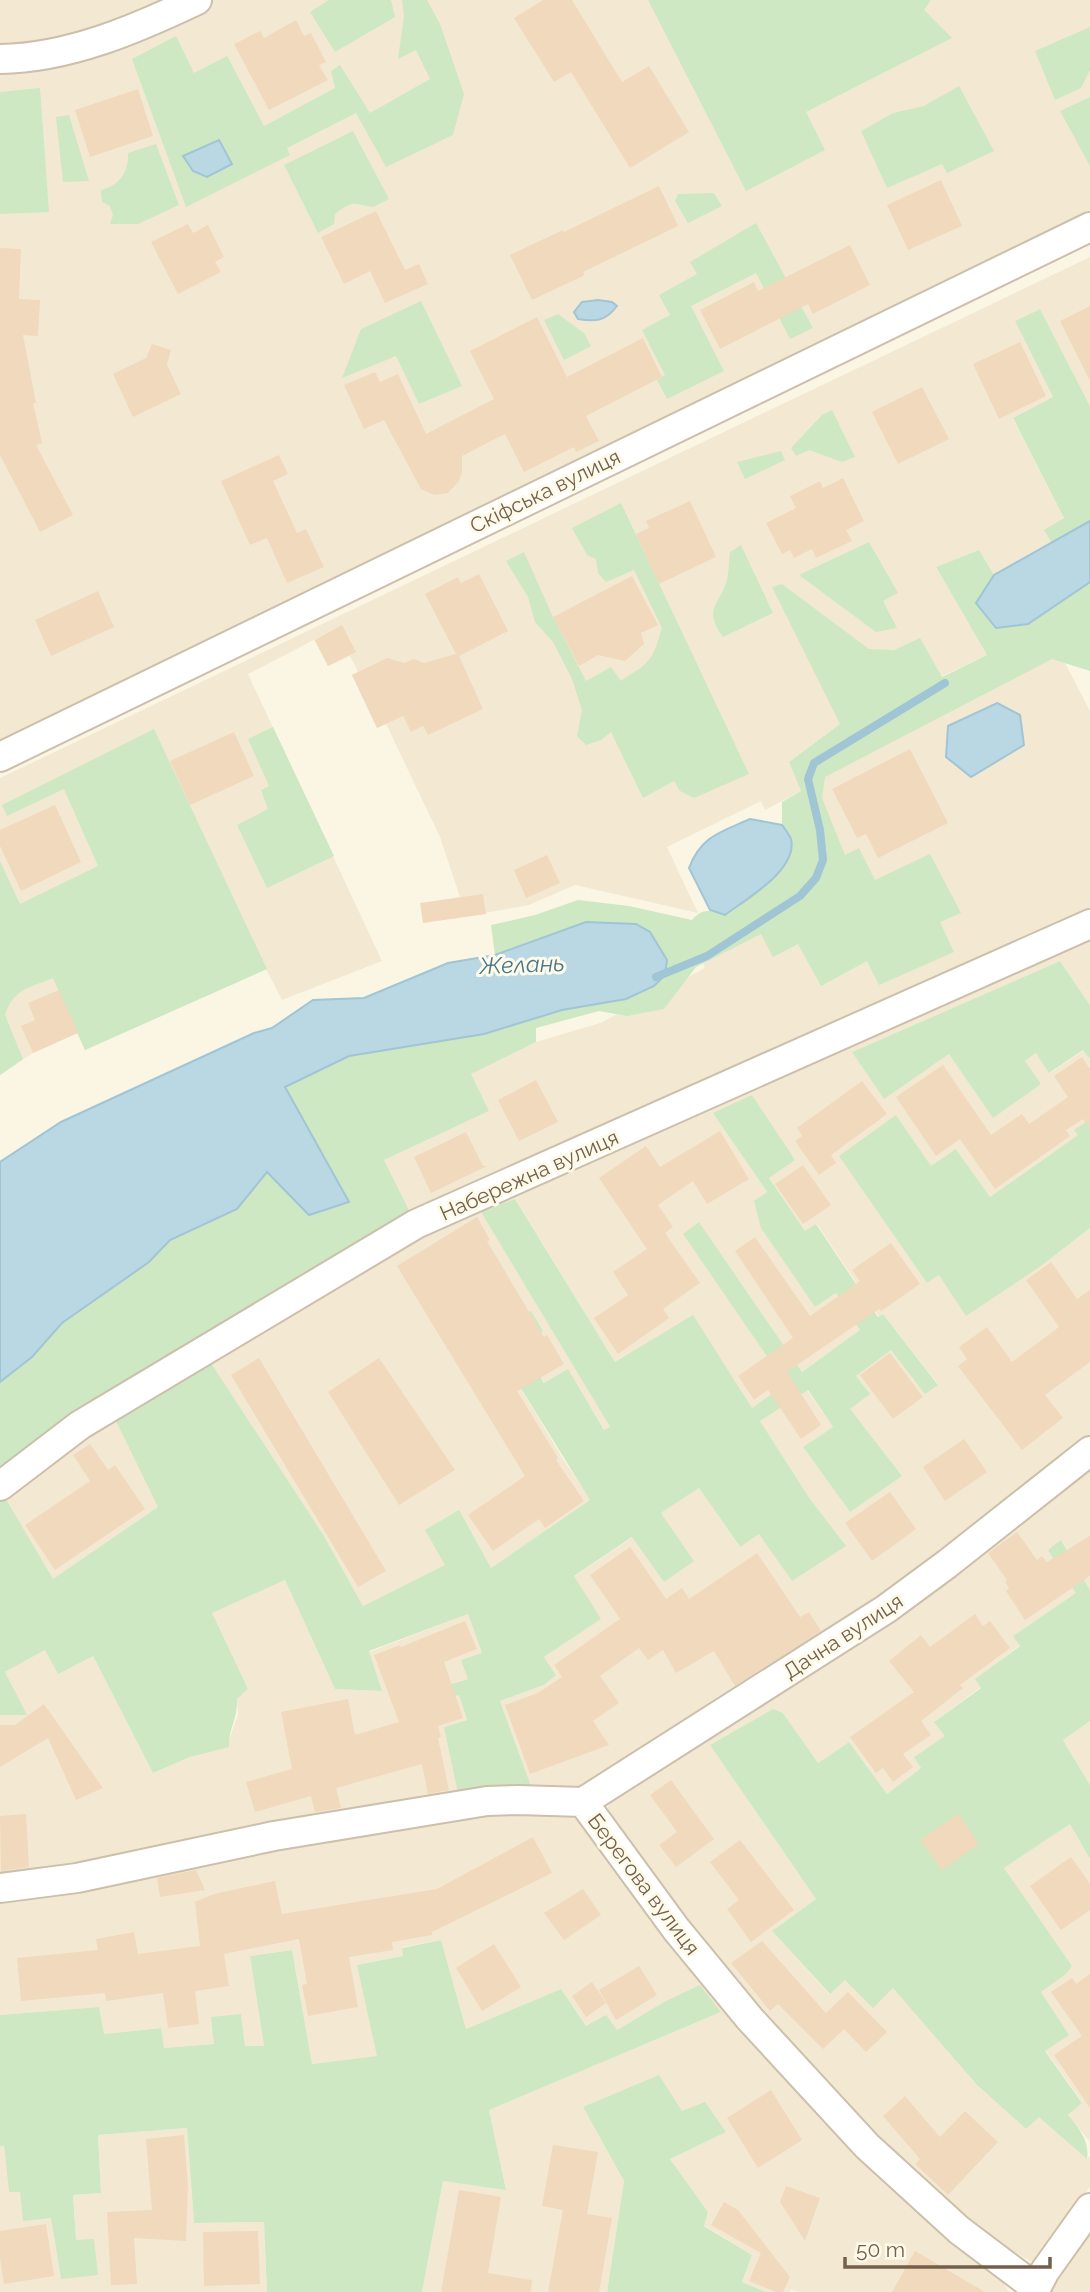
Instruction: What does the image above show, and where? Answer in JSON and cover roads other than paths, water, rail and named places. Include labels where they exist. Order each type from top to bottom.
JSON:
[{"type":"street","points":[[0,59],[64,51],[123,33],[197,0]]},
{"type":"street","name":"Скіфська вулиця","points":[[0,757],[1090,227]]},
{"type":"street","name":"Набережна вулиця","points":[[0,1486],[80,1424],[416,1224],[592,1148],[1090,924]]},
{"type":"street","name":"Дачна вулиця","points":[[583,1802],[886,1609],[1090,1451]]},
{"type":"street","name":"Берегова вулиця","points":[[0,1888],[76,1878],[274,1836],[487,1801],[583,1802],[684,1939],[750,2019],[867,2146],[960,2230],[1035,2290]]},
{"type":"street","points":[[1035,2290],[1090,2208]]},
{"type":"water","points":[[219,140],[232,164],[207,177],[193,171],[183,156]]},
{"type":"water","points":[[582,302],[612,302],[617,306],[609,315],[600,319],[578,319],[574,312]]},
{"type":"water","points":[[1090,521],[1090,582],[1028,624],[996,628],[976,603],[994,575]]},
{"type":"water","points":[[997,703],[1020,715],[1024,745],[971,777],[946,757],[948,726]]},
{"type":"water","points":[[750,819],[782,825],[791,839],[787,862],[768,883],[725,915],[710,910],[689,868],[700,849],[713,836]]},
{"type":"water","points":[[586,922],[636,924],[650,932],[667,960],[665,975],[654,986],[626,999],[562,1010],[484,1034],[349,1056],[285,1087],[349,1202],[309,1215],[267,1172],[237,1209],[170,1240],[149,1262],[62,1323],[32,1357],[0,1382],[0,1162],[61,1122],[254,1033],[272,1028],[313,1000],[364,998],[448,963],[495,955]]},
{"type":"waterway","name":"Желань","points":[[656,977],[707,956],[800,896],[816,878],[823,860],[820,830],[808,779],[814,763],[945,683]]}]
